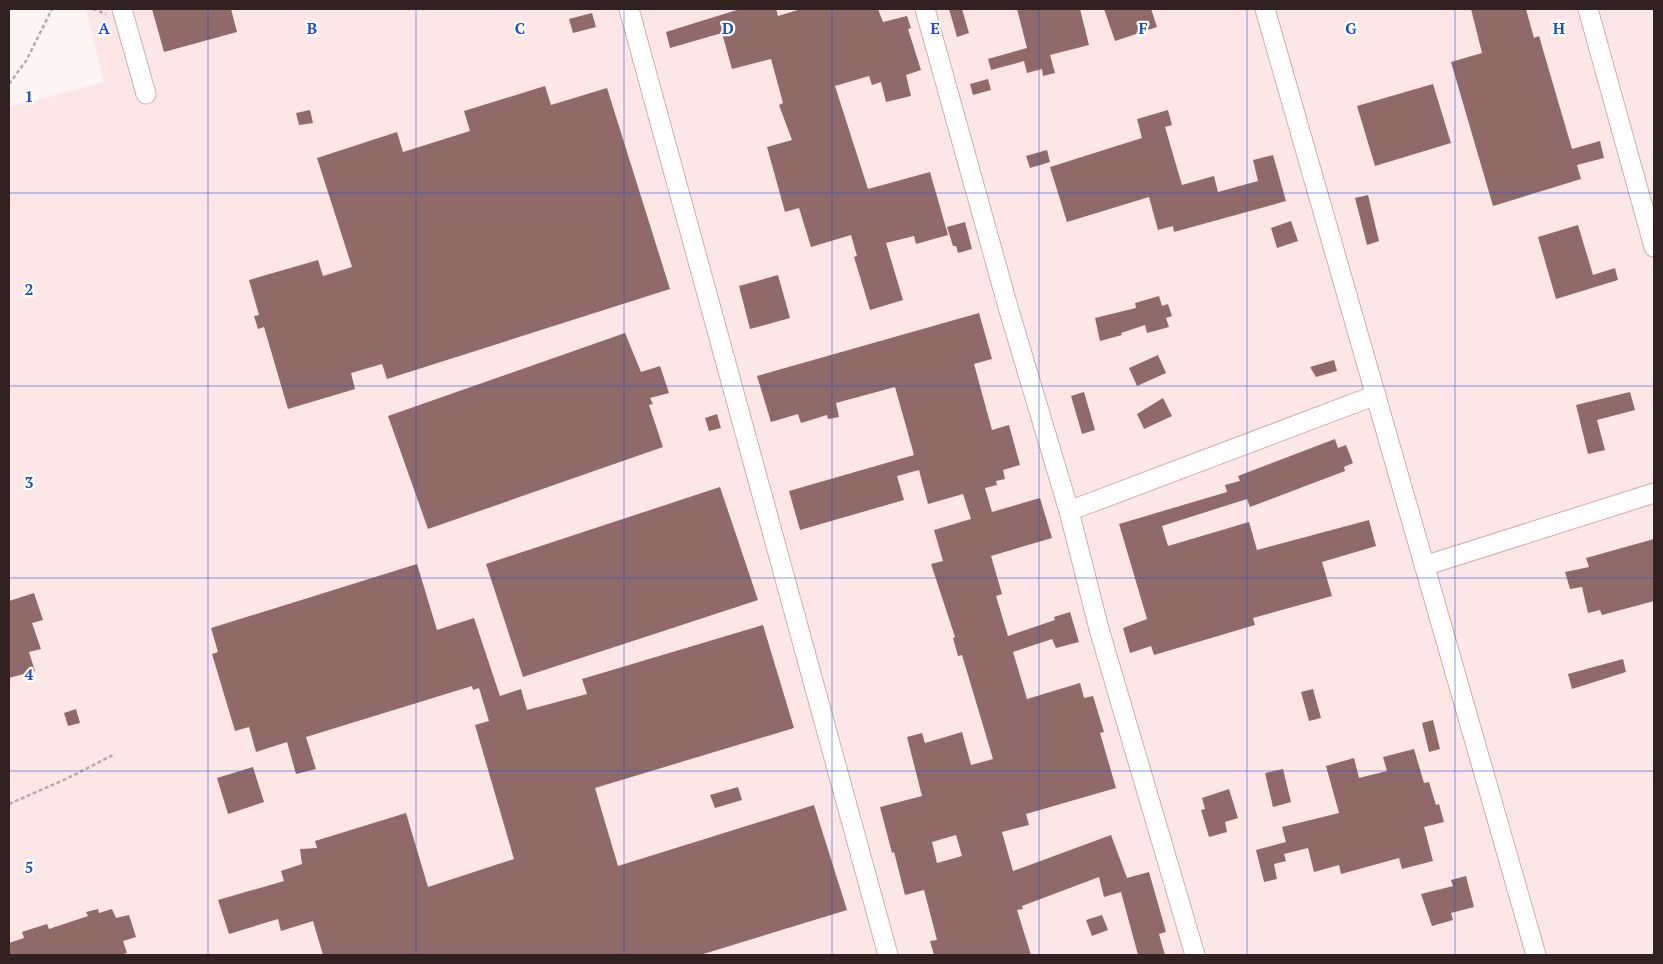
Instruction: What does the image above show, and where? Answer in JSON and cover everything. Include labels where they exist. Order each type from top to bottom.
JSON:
[{"type":"street","points":[[122,9],[146,94]]},
{"type":"street","points":[[629,9],[888,955]]},
{"type":"street","points":[[925,9],[1008,307],[1069,511],[1099,629],[1195,955]]},
{"type":"street","points":[[1265,9],[1536,955]]},
{"type":"street","points":[[1588,9],[1654,248]]},
{"type":"street","points":[[1069,511],[1376,395]]},
{"type":"street","points":[[1424,566],[1654,493]]},
{"type":"path","points":[[9,84],[26,61],[52,9]]},
{"type":"path","points":[[9,804],[68,778],[115,754]]},
{"type":"shaded area","points":[[86,9],[1654,9],[1654,955],[9,955],[9,107],[104,82]]},
{"type":"building","points":[[152,9],[231,9],[237,32],[164,52]]},
{"type":"building","points":[[740,9],[776,9],[778,16],[801,9],[878,9],[883,22],[907,16],[911,28],[908,29],[921,70],[906,75],[911,96],[886,102],[881,82],[872,85],[869,76],[835,86],[868,189],[930,172],[948,235],[916,244],[914,236],[886,243],[903,300],[870,310],[854,257],[857,256],[851,235],[811,247],[799,208],[785,212],[767,147],[792,140],[779,105],[783,103],[771,59],[732,69],[722,33],[670,48],[666,32]]},
{"type":"building","points":[[949,9],[962,9],[969,33],[957,37]]},
{"type":"building","points":[[1017,9],[1080,9],[1089,45],[1050,55],[1055,73],[1043,76],[1042,69],[1027,73],[1024,61],[991,70],[988,59],[1027,48]]},
{"type":"building","points":[[1104,9],[1151,9],[1157,27],[1115,41]]},
{"type":"building","points":[[1471,9],[1526,9],[1534,38],[1539,36],[1572,149],[1600,141],[1604,158],[1577,165],[1581,179],[1493,206],[1451,62],[1482,53]]},
{"type":"building","points":[[592,13],[596,27],[573,33],[569,19]]},
{"type":"building","points":[[988,79],[991,90],[973,95],[970,84]]},
{"type":"building","points":[[1433,84],[1451,143],[1375,166],[1357,106]]},
{"type":"building","points":[[545,86],[551,105],[607,88],[670,289],[387,379],[382,364],[351,373],[355,389],[288,409],[264,327],[258,329],[254,316],[259,315],[249,280],[318,260],[323,276],[352,267],[317,158],[397,132],[403,152],[470,131],[464,111]]},
{"type":"building","points":[[310,110],[313,123],[299,125],[296,113]]},
{"type":"building","points":[[1168,110],[1172,125],[1165,127],[1182,185],[1214,176],[1218,192],[1258,181],[1253,160],[1273,155],[1286,201],[1174,232],[1173,226],[1158,230],[1149,197],[1067,222],[1050,167],[1142,138],[1137,119]]},
{"type":"building","points":[[1047,150],[1050,162],[1030,168],[1026,156]]},
{"type":"building","points":[[1368,195],[1379,241],[1367,245],[1355,198]]},
{"type":"building","points":[[1291,221],[1298,241],[1277,248],[1271,228]]},
{"type":"building","points":[[965,222],[972,249],[958,253],[956,246],[953,246],[947,227]]},
{"type":"building","points":[[1578,225],[1593,275],[1615,268],[1618,280],[1556,299],[1538,237]]},
{"type":"building","points":[[778,275],[790,318],[750,329],[739,286]]},
{"type":"building","points":[[1159,296],[1162,306],[1168,304],[1172,316],[1166,318],[1169,327],[1147,333],[1145,325],[1121,333],[1122,335],[1100,341],[1095,318],[1136,308],[1135,303]]},
{"type":"building","points":[[979,313],[992,359],[974,364],[992,430],[1009,425],[1020,465],[1003,470],[1005,479],[996,481],[997,485],[985,488],[992,512],[1040,498],[1052,538],[991,556],[1002,594],[996,596],[1008,636],[1055,620],[1054,617],[1070,612],[1079,642],[1056,648],[1052,639],[1013,652],[1027,699],[1080,683],[1084,698],[1093,696],[1104,732],[1100,733],[1116,788],[1026,814],[1029,825],[1002,832],[1013,871],[1111,835],[1127,878],[1149,872],[1166,932],[1159,934],[1165,955],[1138,955],[1121,892],[1104,897],[1099,877],[1022,906],[1023,909],[1017,910],[1031,955],[934,955],[930,941],[937,940],[924,890],[905,895],[880,807],[922,796],[907,737],[922,733],[925,743],[962,732],[971,765],[993,759],[962,655],[958,656],[953,638],[955,637],[931,564],[943,561],[934,530],[971,519],[963,494],[928,504],[919,470],[897,476],[904,500],[800,530],[789,491],[914,455],[895,387],[836,403],[839,417],[828,419],[827,415],[801,423],[798,414],[771,422],[757,376]],"holes":[[[956,835],[962,856],[937,863],[932,842]]]},
{"type":"building","points":[[625,333],[641,372],[660,366],[669,393],[650,398],[653,404],[649,405],[663,447],[428,529],[388,416]]},
{"type":"building","points":[[1158,355],[1166,373],[1137,386],[1129,368]]},
{"type":"building","points":[[1334,360],[1337,371],[1316,377],[1310,367]]},
{"type":"building","points":[[1084,392],[1095,430],[1082,434],[1071,396]]},
{"type":"building","points":[[1630,392],[1635,410],[1597,420],[1605,450],[1588,454],[1576,405]]},
{"type":"building","points":[[1163,398],[1172,416],[1144,429],[1137,414]]},
{"type":"building","points":[[717,414],[721,428],[709,431],[705,418]]},
{"type":"building","points":[[1335,439],[1338,448],[1346,445],[1353,463],[1344,467],[1345,471],[1250,507],[1247,499],[1162,526],[1168,546],[1249,522],[1257,550],[1369,520],[1376,546],[1322,562],[1332,596],[1253,618],[1255,625],[1154,655],[1151,646],[1130,653],[1123,628],[1147,619],[1119,524],[1227,492],[1225,485],[1240,481],[1238,476]]},
{"type":"building","points":[[720,487],[758,600],[523,677],[486,564]]},
{"type":"building","points":[[1654,539],[1654,601],[1602,615],[1600,610],[1588,613],[1582,587],[1570,589],[1565,572],[1589,567],[1586,558]]},
{"type":"building","points":[[417,564],[437,630],[474,618],[500,696],[521,689],[527,710],[587,694],[582,679],[763,625],[794,728],[595,788],[618,866],[814,805],[847,910],[700,955],[323,955],[313,921],[281,931],[278,919],[229,934],[218,900],[284,881],[281,871],[302,864],[300,849],[317,848],[315,841],[406,813],[428,887],[514,859],[475,725],[489,721],[479,688],[473,690],[472,686],[306,737],[316,769],[296,774],[287,742],[256,752],[249,727],[235,731],[212,654],[218,652],[211,628]]},
{"type":"building","points":[[34,593],[43,620],[32,623],[41,649],[29,652],[35,671],[9,678],[9,601]]},
{"type":"building","points":[[1623,659],[1626,672],[1572,689],[1568,674]]},
{"type":"building","points":[[1313,689],[1321,718],[1309,721],[1301,692]]},
{"type":"building","points":[[76,709],[80,723],[68,726],[64,713]]},
{"type":"building","points":[[1433,720],[1440,749],[1429,752],[1422,723]]},
{"type":"building","points":[[1414,749],[1424,783],[1429,782],[1436,805],[1439,804],[1444,822],[1424,827],[1433,861],[1402,869],[1399,858],[1341,874],[1339,865],[1314,872],[1308,848],[1284,854],[1286,861],[1274,864],[1277,879],[1264,882],[1256,850],[1286,842],[1282,827],[1339,813],[1326,766],[1354,758],[1359,778],[1387,771],[1383,757]]},
{"type":"building","points":[[253,767],[264,802],[228,814],[217,778]]},
{"type":"building","points":[[1283,769],[1291,802],[1273,807],[1265,773]]},
{"type":"building","points":[[738,787],[742,800],[715,808],[710,795]]},
{"type":"building","points":[[1229,789],[1238,818],[1225,822],[1227,832],[1209,837],[1201,810],[1205,809],[1202,798]]},
{"type":"building","points":[[1466,876],[1474,907],[1451,913],[1453,920],[1432,926],[1421,894],[1453,886],[1451,880]]},
{"type":"building","points":[[98,909],[99,913],[112,909],[116,918],[129,915],[136,937],[123,941],[127,953],[120,955],[9,955],[9,943],[24,938],[22,932],[47,924],[49,929],[88,916],[86,912]]},
{"type":"building","points":[[1102,915],[1108,930],[1092,936],[1086,920]]}]
